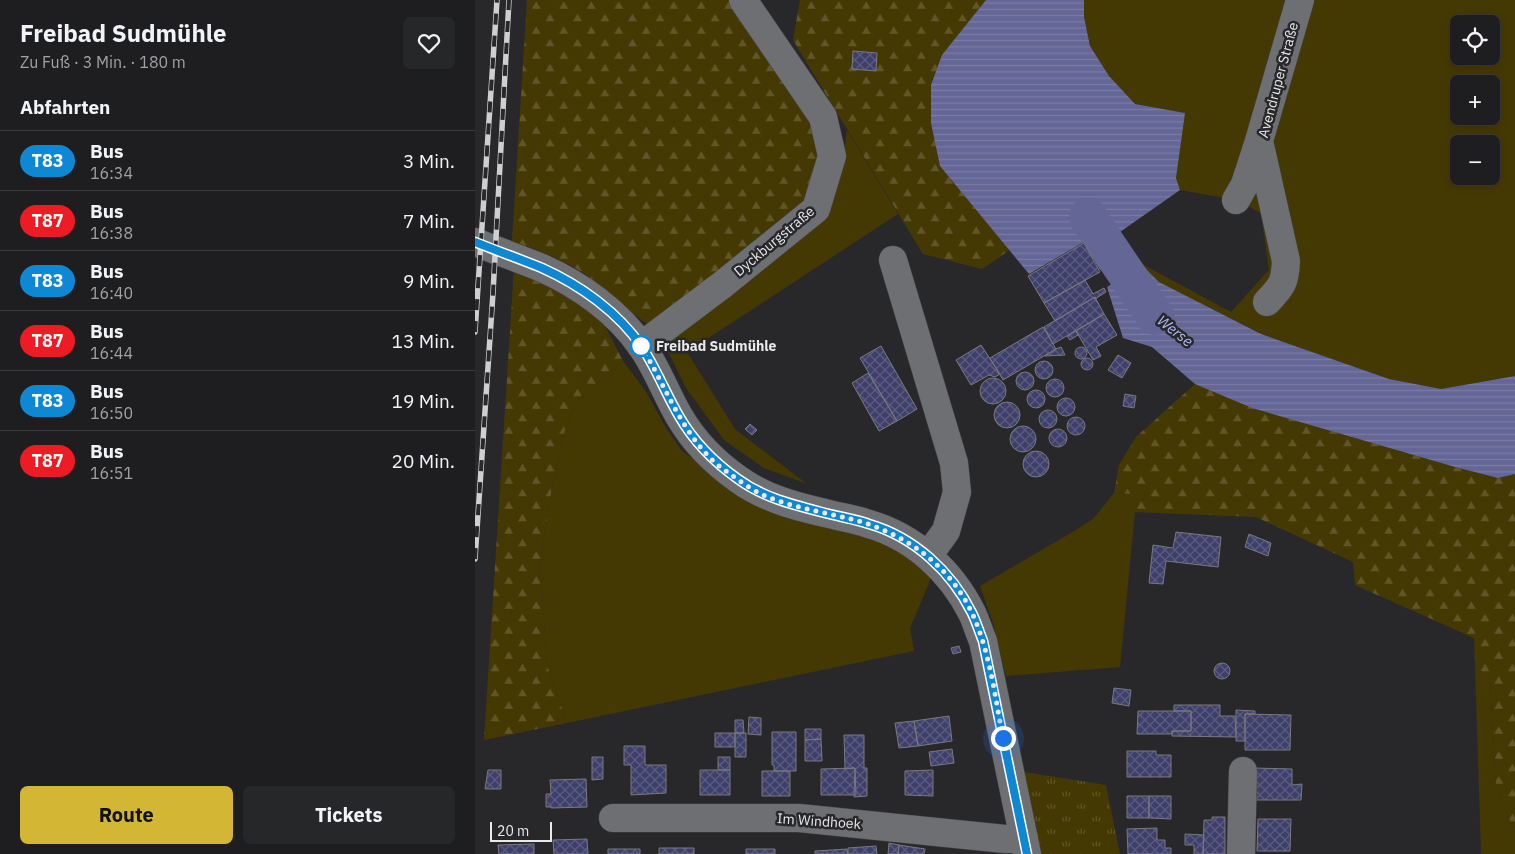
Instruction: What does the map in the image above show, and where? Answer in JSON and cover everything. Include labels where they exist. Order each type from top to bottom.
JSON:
[{"type":"street","name":"Dyckburgstraße","points":[[641,346],[722,285],[816,209],[832,156],[823,117],[743,0]]},
{"type":"street","name":"Avendruper Straße","points":[[1267,302],[1279,289],[1285,278],[1286,261],[1259,141],[1300,0]]},
{"type":"street","points":[[1236,200],[1245,184],[1259,141]]},
{"type":"street","points":[[475,242],[543,268],[578,287],[613,314],[641,346],[679,417],[699,445],[718,464],[740,481],[762,495],[785,503],[870,524],[903,538],[928,556],[944,571],[958,589],[972,613],[983,641],[1025,846]]},
{"type":"street","points":[[893,260],[954,464],[957,492],[946,531],[928,556]]},
{"type":"street","points":[[1241,854],[1243,771]]},
{"type":"street","name":"Im Windhoek","points":[[613,818],[799,818],[1005,839],[1025,846]]},
{"type":"green space","points":[[527,0],[735,0],[814,120],[823,158],[804,208],[653,328],[581,271],[552,256],[512,241]]},
{"type":"green space","points":[[800,0],[986,0],[976,12],[940,166],[1010,250],[982,269],[923,254],[793,40]]},
{"type":"green space","points":[[1084,0],[1515,0],[1515,376],[1441,389],[1389,379],[1261,334],[1159,282],[1142,264],[1231,312],[1269,270],[1261,213],[1236,200],[1180,190],[1176,178],[1184,113],[1135,104],[1109,76],[1090,46],[1084,17]]},
{"type":"green space","points":[[847,130],[898,214],[687,352],[735,429],[807,484],[764,468],[724,440],[686,388],[668,351],[671,335],[844,152]]},
{"type":"green space","points":[[514,268],[570,293],[603,322],[623,361],[579,398],[565,430],[551,494],[540,564],[547,665],[567,723],[484,740]]},
{"type":"green space","points":[[623,361],[645,390],[666,428],[682,451],[711,472],[902,547],[932,576],[910,628],[914,651],[567,723],[547,665],[540,564],[551,494],[565,430],[579,398]]},
{"type":"green space","points":[[1195,384],[1253,408],[1455,467],[1498,478],[1515,474],[1515,832],[1496,787],[1490,679],[1475,665],[1474,638],[1355,585],[1353,562],[1256,517],[1135,512],[1131,494],[1114,493],[1119,465],[1136,437]]},
{"type":"green space","points":[[1114,493],[1132,494],[1135,512],[1120,667],[1006,676],[993,623],[980,586],[1094,518]]},
{"type":"green space","points":[[1475,665],[1490,679],[1496,787],[1515,832],[1515,854],[1481,854]]},
{"type":"green space","points":[[1024,772],[1106,785],[1120,854],[1040,854]]},
{"type":"water","points":[[986,0],[1084,0],[1084,17],[1090,46],[1109,76],[1135,104],[1185,113],[1176,178],[1180,190],[1120,232],[1131,253],[1100,270],[1084,242],[1029,274],[940,166],[931,123],[931,85],[942,55]]},
{"type":"water","points":[[1142,265],[1159,282],[1261,334],[1389,379],[1441,389],[1515,376],[1515,474],[1498,478],[1455,467],[1252,408],[1195,384],[1152,347],[1123,338],[1107,287]]},
{"type":"building","points":[[853,51],[877,53],[876,71],[852,69]]},
{"type":"building","points":[[1084,243],[1100,272],[1044,303],[1028,276]]},
{"type":"building","points":[[1085,280],[1093,294],[1104,288],[1106,292],[1055,321],[1044,303]]},
{"type":"building","points":[[1095,297],[1104,314],[1053,344],[1044,327]]},
{"type":"building","points":[[1104,314],[1117,335],[1096,347],[1101,356],[1093,360],[1076,331]]},
{"type":"building","points":[[1043,327],[1056,349],[1003,380],[990,358]]},
{"type":"building","points":[[1076,331],[1078,335],[1070,340],[1067,336]]},
{"type":"building","points":[[981,345],[1000,374],[995,377],[989,375],[971,385],[956,360]]},
{"type":"building","points":[[881,346],[917,409],[897,421],[860,358]]},
{"type":"building","points":[[1061,347],[1065,355],[1045,356],[1056,349]]},
{"type":"building","points":[[1079,347],[1083,347],[1087,353],[1083,359],[1079,359],[1075,355],[1075,351]]},
{"type":"building","points":[[1118,355],[1131,363],[1122,378],[1108,370]]},
{"type":"building","points":[[1085,358],[1089,358],[1093,364],[1089,370],[1085,370],[1081,366],[1081,362]]},
{"type":"building","points":[[1044,361],[1050,364],[1053,370],[1050,376],[1044,379],[1038,376],[1035,370],[1038,364]]},
{"type":"building","points":[[1025,372],[1031,375],[1034,381],[1031,387],[1025,390],[1019,387],[1016,381],[1019,375]]},
{"type":"building","points":[[868,373],[897,421],[879,431],[852,383]]},
{"type":"building","points":[[993,378],[1002,382],[1006,391],[1002,400],[993,404],[984,400],[980,391],[984,382]]},
{"type":"building","points":[[1055,379],[1061,382],[1064,388],[1061,394],[1055,397],[1049,394],[1046,388],[1049,382]]},
{"type":"building","points":[[1036,390],[1042,393],[1045,399],[1042,405],[1036,408],[1030,405],[1027,399],[1030,393]]},
{"type":"building","points":[[1125,394],[1136,396],[1134,408],[1123,406]]},
{"type":"building","points":[[1066,398],[1072,401],[1075,407],[1072,413],[1066,416],[1060,413],[1057,407],[1060,401]]},
{"type":"building","points":[[1007,402],[1016,406],[1020,415],[1016,424],[1007,428],[998,424],[994,415],[998,406]]},
{"type":"building","points":[[1048,410],[1054,413],[1057,419],[1054,425],[1048,428],[1042,425],[1039,419],[1042,413]]},
{"type":"building","points":[[1076,417],[1082,420],[1085,426],[1082,432],[1076,435],[1070,432],[1067,426],[1070,420]]},
{"type":"building","points":[[750,424],[757,430],[752,435],[745,429]]},
{"type":"building","points":[[1023,426],[1032,430],[1036,439],[1032,448],[1023,452],[1014,448],[1010,439],[1014,430]]},
{"type":"building","points":[[1058,429],[1064,432],[1067,438],[1064,444],[1058,447],[1052,444],[1049,438],[1052,432]]},
{"type":"building","points":[[1036,451],[1045,455],[1049,464],[1045,473],[1036,477],[1027,473],[1023,464],[1027,455]]},
{"type":"building","points":[[1176,532],[1221,537],[1218,567],[1166,561],[1163,584],[1149,583],[1153,545],[1173,548]]},
{"type":"building","points":[[1249,534],[1271,543],[1268,556],[1245,547]]},
{"type":"building","points":[[959,646],[961,652],[953,654],[951,648]]},
{"type":"building","points":[[1219,663],[1225,663],[1230,668],[1228,677],[1219,679],[1214,674],[1214,668]]},
{"type":"building","points":[[1114,688],[1131,690],[1129,706],[1112,703]]},
{"type":"building","points":[[1174,705],[1220,705],[1220,716],[1235,716],[1236,737],[1172,736],[1172,731],[1191,731],[1191,711],[1174,711]]},
{"type":"building","points":[[1236,710],[1255,711],[1255,714],[1245,714],[1245,741],[1236,741]]},
{"type":"building","points":[[1138,711],[1191,711],[1191,731],[1172,731],[1172,734],[1137,734]]},
{"type":"building","points":[[1245,714],[1291,715],[1290,750],[1245,750]]},
{"type":"building","points":[[949,716],[952,741],[918,746],[914,721]]},
{"type":"building","points":[[749,717],[761,718],[761,735],[748,734]]},
{"type":"building","points":[[735,720],[743,720],[744,733],[735,733]]},
{"type":"building","points":[[914,721],[918,746],[899,748],[895,723]]},
{"type":"building","points":[[805,729],[821,729],[821,739],[805,740]]},
{"type":"building","points":[[772,732],[796,732],[796,771],[774,771],[774,765],[772,765]]},
{"type":"building","points":[[715,733],[735,733],[735,747],[715,747]]},
{"type":"building","points":[[735,733],[746,733],[746,757],[735,757]]},
{"type":"building","points":[[844,735],[864,735],[864,768],[867,768],[867,796],[854,797],[855,768],[845,769]]},
{"type":"building","points":[[821,739],[822,761],[805,761],[805,740]]},
{"type":"building","points":[[624,746],[645,746],[645,765],[666,765],[666,793],[631,795],[631,765],[624,765]]},
{"type":"building","points":[[952,749],[954,763],[931,766],[929,752]]},
{"type":"building","points":[[1127,751],[1156,751],[1156,755],[1171,755],[1171,777],[1127,777]]},
{"type":"building","points":[[592,757],[603,757],[603,779],[592,780]]},
{"type":"building","points":[[718,757],[730,757],[730,770],[718,770]]},
{"type":"building","points":[[855,768],[856,795],[821,795],[821,769]]},
{"type":"building","points":[[1254,768],[1292,769],[1292,785],[1302,784],[1301,800],[1254,800]]},
{"type":"building","points":[[488,770],[501,770],[501,789],[485,789]]},
{"type":"building","points":[[700,770],[730,770],[730,795],[700,795]]},
{"type":"building","points":[[933,770],[933,796],[905,795],[905,771]]},
{"type":"building","points":[[762,771],[790,771],[790,796],[762,796]]},
{"type":"building","points":[[586,779],[587,807],[546,807],[546,794],[551,794],[550,780]]},
{"type":"building","points":[[1127,796],[1149,796],[1149,818],[1127,818]]},
{"type":"building","points":[[1149,796],[1171,796],[1171,819],[1149,818]]},
{"type":"building","points":[[1212,817],[1225,817],[1225,854],[1203,854],[1204,820],[1212,820]]},
{"type":"building","points":[[1258,819],[1291,819],[1290,851],[1257,851]]},
{"type":"building","points":[[1157,828],[1157,840],[1165,840],[1165,848],[1171,848],[1171,854],[1128,854],[1127,829]]},
{"type":"building","points":[[1185,834],[1204,835],[1203,854],[1194,854],[1194,845],[1185,845]]},
{"type":"building","points":[[587,839],[588,854],[554,854],[553,840]]},
{"type":"building","points":[[889,843],[899,845],[898,854],[888,854]]},
{"type":"building","points":[[534,844],[534,854],[499,854],[498,845]]},
{"type":"building","points":[[899,845],[925,849],[924,854],[898,854]]},
{"type":"building","points":[[876,846],[877,854],[848,854],[848,848]]},
{"type":"building","points":[[659,848],[694,848],[694,854],[659,854]]},
{"type":"building","points":[[608,849],[640,849],[640,854],[608,854]]},
{"type":"building","points":[[746,849],[775,849],[775,854],[746,854]]},
{"type":"building","points":[[847,849],[848,854],[815,854],[815,851]]},
{"type":"waterway","name":"Werse","points":[[1088,217],[1155,316]]},
{"type":"railway","points":[[475,332],[497,0]]},
{"type":"railway","points":[[475,559],[493,293],[509,0]]},
{"type":"bus line","name":"T83","points":[[475,242],[543,268],[578,287],[613,314],[641,346],[679,417],[699,445],[718,464],[740,481],[762,495],[785,503],[870,524],[903,538],[928,556],[944,571],[958,589],[972,613],[983,641],[1027,854]]},
{"type":"place","name":"Freibad Sudmühle","points":[[641,346]]},
{"type":"route","points":[[641,346],[679,417],[699,445],[729,473],[762,495],[785,503],[870,524],[903,538],[928,556],[944,571],[958,589],[972,613],[983,641],[1003,738]]}]
